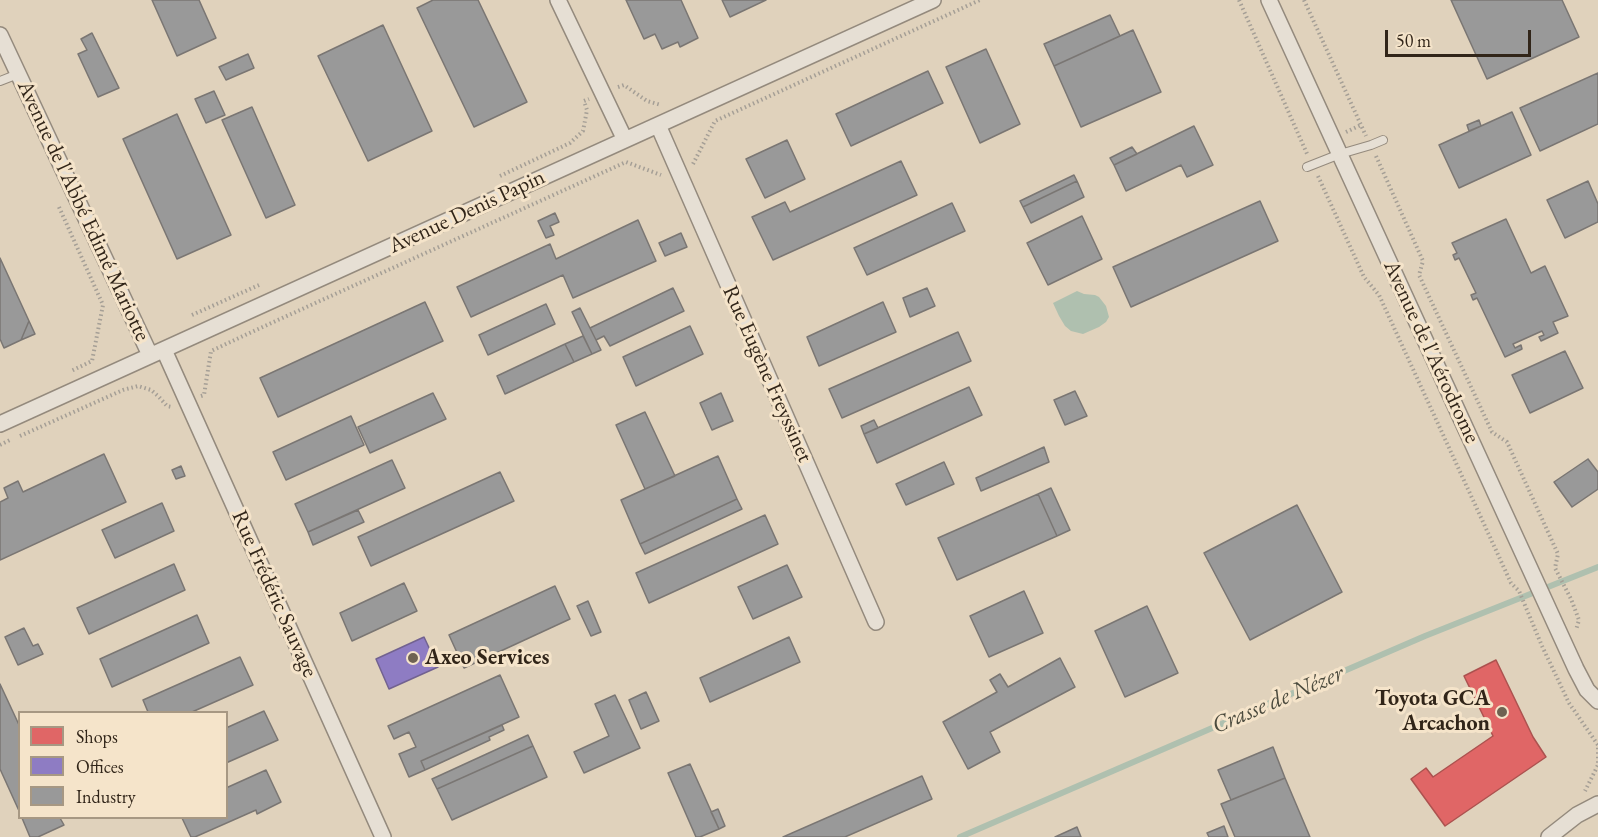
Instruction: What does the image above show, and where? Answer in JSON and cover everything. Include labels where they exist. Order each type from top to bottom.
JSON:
[{"type":"street","points":[[558,0],[625,140]]},
{"type":"street","name":"Avenue Denis Papin","points":[[0,424],[933,0]]},
{"type":"street","name":"Avenue de l'Aérodrome","points":[[1269,0],[1576,669],[1587,690],[1598,701]]},
{"type":"street","name":"Avenue de l'Abbé Edimé Mariotte","points":[[0,35],[157,353]]},
{"type":"street","name":"Rue Eugène Freyssinet","points":[[658,125],[876,622]]},
{"type":"street","name":"Rue Frédéric Sauvage","points":[[157,353],[187,402],[383,837]]},
{"type":"street","points":[[1548,837],[1592,806]]},
{"type":"lane","points":[[0,81],[18,74]]},
{"type":"lane","points":[[1309,165],[1383,140]]},
{"type":"path","points":[[0,445],[123,390],[138,386],[151,390],[167,406],[174,407],[204,395],[211,351],[626,162],[664,176],[694,164],[715,121],[980,0]]},
{"type":"path","points":[[1239,0],[1309,165],[1364,277],[1379,296],[1511,583],[1519,591],[1569,704],[1598,745],[1598,765],[1585,790],[1592,806]]},
{"type":"path","points":[[1304,0],[1423,261],[1419,275],[1491,432],[1507,442],[1558,554],[1555,568],[1568,593]]},
{"type":"path","points":[[500,176],[570,143],[583,131],[587,110],[584,101],[602,93],[624,85],[647,101],[661,105],[671,100]]},
{"type":"path","points":[[55,197],[103,305],[92,361],[61,375]]},
{"type":"path","points":[[192,315],[269,281]]},
{"type":"shaded area","points":[[1077,291],[1099,297],[1106,306],[1109,317],[1099,327],[1083,334],[1071,331],[1065,326],[1053,303]]},
{"type":"building: Shops","points":[[1496,660],[1533,737],[1546,757],[1445,826],[1411,779],[1426,768],[1433,777],[1493,736],[1464,676]]},
{"type":"building: Offices","points":[[424,637],[438,667],[389,689],[376,659]]},
{"type":"building: Industry","points":[[152,0],[199,0],[216,38],[177,56]]},
{"type":"building: Industry","points":[[433,0],[478,0],[527,102],[474,127],[417,8]]},
{"type":"building: Industry","points":[[626,0],[681,0],[698,38],[680,47],[678,42],[662,49],[655,34],[644,39]]},
{"type":"building: Industry","points":[[722,0],[766,0],[730,17]]},
{"type":"building: Industry","points":[[1451,0],[1562,0],[1579,37],[1487,79]]},
{"type":"building: Industry","points":[[1110,15],[1120,36],[1054,66],[1044,44]]},
{"type":"building: Industry","points":[[383,25],[432,131],[368,161],[318,56]]},
{"type":"building: Industry","points":[[1133,30],[1161,92],[1081,127],[1054,66]]},
{"type":"building: Industry","points":[[92,33],[119,88],[98,97],[78,54],[87,50],[81,39]]},
{"type":"building: Industry","points":[[986,49],[1020,124],[980,143],[946,67]]},
{"type":"building: Industry","points":[[248,54],[254,68],[226,80],[219,67]]},
{"type":"building: Industry","points":[[928,71],[943,103],[851,146],[836,114]]},
{"type":"building: Industry","points":[[1598,73],[1598,124],[1540,151],[1520,108]]},
{"type":"building: Industry","points":[[214,91],[225,115],[206,123],[195,99]]},
{"type":"building: Industry","points":[[252,107],[295,205],[266,218],[222,120]]},
{"type":"building: Industry","points":[[1512,112],[1531,155],[1459,188],[1439,145]]},
{"type":"building: Industry","points":[[177,114],[231,235],[177,259],[123,139]]},
{"type":"building: Industry","points":[[1479,120],[1481,126],[1469,131],[1467,125]]},
{"type":"building: Industry","points":[[1194,126],[1213,165],[1187,177],[1181,165],[1126,191],[1114,165]]},
{"type":"building: Industry","points":[[787,140],[805,179],[765,198],[746,159]]},
{"type":"building: Industry","points":[[1132,147],[1137,154],[1114,165],[1110,158]]},
{"type":"building: Industry","points":[[901,161],[917,195],[773,260],[752,217],[785,202],[790,212]]},
{"type":"building: Industry","points":[[1074,175],[1077,181],[1023,207],[1020,201]]},
{"type":"building: Industry","points":[[1077,181],[1084,197],[1031,223],[1023,207]]},
{"type":"building: Industry","points":[[1588,181],[1598,204],[1598,222],[1565,238],[1547,200]]},
{"type":"building: Industry","points":[[1260,201],[1278,241],[1131,307],[1113,267]]},
{"type":"building: Industry","points":[[952,203],[965,231],[867,275],[854,248]]},
{"type":"building: Industry","points":[[555,213],[559,222],[550,226],[554,235],[546,238],[538,221]]},
{"type":"building: Industry","points":[[1082,216],[1102,259],[1048,285],[1027,243]]},
{"type":"building: Industry","points":[[1506,219],[1531,273],[1545,266],[1568,316],[1553,322],[1558,333],[1541,341],[1539,337],[1544,335],[1542,331],[1513,344],[1515,348],[1521,345],[1522,349],[1505,357],[1477,298],[1473,300],[1471,295],[1476,293],[1459,258],[1455,260],[1453,255],[1457,253],[1452,243]]},
{"type":"building: Industry","points":[[638,220],[656,261],[573,298],[563,275],[471,317],[457,287],[550,244],[556,259]]},
{"type":"building: Industry","points":[[681,233],[687,247],[665,256],[659,243]]},
{"type":"building: Industry","points":[[0,258],[29,321],[21,340],[4,348],[0,339]]},
{"type":"building: Industry","points":[[673,288],[684,311],[610,346],[604,336],[596,340],[590,328]]},
{"type":"building: Industry","points":[[927,288],[935,306],[910,317],[903,298]]},
{"type":"building: Industry","points":[[425,302],[443,341],[278,417],[260,378]]},
{"type":"building: Industry","points":[[883,302],[896,332],[819,366],[807,337]]},
{"type":"building: Industry","points":[[546,304],[555,324],[488,355],[479,335]]},
{"type":"building: Industry","points":[[580,308],[601,350],[592,354],[572,312]]},
{"type":"building: Industry","points":[[29,321],[35,334],[21,340]]},
{"type":"building: Industry","points":[[690,326],[703,354],[636,386],[623,357]]},
{"type":"building: Industry","points":[[958,332],[971,361],[842,418],[829,389]]},
{"type":"building: Industry","points":[[583,336],[592,354],[574,362],[565,344]]},
{"type":"building: Industry","points":[[565,344],[574,362],[505,394],[497,376]]},
{"type":"building: Industry","points":[[1565,351],[1583,388],[1530,413],[1512,375]]},
{"type":"building: Industry","points":[[969,387],[982,415],[877,463],[864,434]]},
{"type":"building: Industry","points":[[1075,391],[1087,416],[1065,425],[1054,400]]},
{"type":"building: Industry","points":[[433,393],[446,419],[370,453],[358,427]]},
{"type":"building: Industry","points":[[721,393],[733,421],[712,430],[700,403]]},
{"type":"building: Industry","points":[[645,412],[675,476],[645,489],[616,425]]},
{"type":"building: Industry","points":[[351,416],[364,445],[286,480],[273,452]]},
{"type":"building: Industry","points":[[874,420],[878,428],[864,434],[861,426]]},
{"type":"building: Industry","points":[[1044,447],[1049,462],[981,491],[976,478]]},
{"type":"building: Industry","points":[[104,454],[126,502],[0,560],[0,502],[8,498],[4,488],[18,481],[23,492]]},
{"type":"building: Industry","points":[[718,456],[737,499],[640,544],[621,500]]},
{"type":"building: Industry","points":[[1588,459],[1598,472],[1598,489],[1572,507],[1554,482]]},
{"type":"building: Industry","points":[[392,460],[405,488],[308,532],[295,504]]},
{"type":"building: Industry","points":[[944,462],[954,484],[906,505],[896,484]]},
{"type":"building: Industry","points":[[181,466],[185,476],[176,479],[172,470]]},
{"type":"building: Industry","points":[[500,472],[514,501],[371,566],[358,537]]},
{"type":"building: Industry","points":[[1051,488],[1070,530],[1057,536],[1038,494]]},
{"type":"building: Industry","points":[[1038,494],[1057,536],[957,580],[938,538]]},
{"type":"building: Industry","points":[[737,499],[742,509],[645,554],[640,544]]},
{"type":"building: Industry","points":[[162,503],[174,531],[115,558],[102,530]]},
{"type":"building: Industry","points":[[1297,505],[1342,592],[1250,640],[1204,553]]},
{"type":"building: Industry","points":[[358,510],[364,522],[313,545],[308,532]]},
{"type":"building: Industry","points":[[765,515],[778,544],[649,603],[636,573]]},
{"type":"building: Industry","points":[[174,564],[185,590],[89,634],[77,608]]},
{"type":"building: Industry","points":[[787,565],[802,597],[753,619],[738,587]]},
{"type":"building: Industry","points":[[404,583],[417,611],[352,641],[340,613]]},
{"type":"building: Industry","points":[[555,586],[570,619],[464,668],[449,635]]},
{"type":"building: Industry","points":[[1024,591],[1043,633],[989,657],[970,616]]},
{"type":"building: Industry","points":[[588,601],[601,632],[591,636],[577,606]]},
{"type":"building: Industry","points":[[1147,606],[1178,673],[1125,697],[1095,631]]},
{"type":"building: Industry","points":[[197,615],[209,643],[112,687],[100,659]]},
{"type":"building: Industry","points":[[24,628],[33,646],[38,644],[43,654],[18,665],[5,637]]},
{"type":"building: Industry","points":[[789,637],[800,662],[710,702],[700,678]]},
{"type":"building: Industry","points":[[240,657],[253,685],[194,711],[148,711],[143,700]]},
{"type":"building: Industry","points":[[1060,658],[1075,687],[990,732],[1000,752],[968,769],[943,722],[997,692],[990,680],[1000,674],[1008,687]]},
{"type":"building: Industry","points":[[500,675],[519,717],[421,761],[425,770],[409,777],[399,754],[416,747],[409,732],[394,739],[388,726]]},
{"type":"building: Industry","points":[[0,684],[18,723],[18,809],[0,769]]},
{"type":"building: Industry","points":[[646,692],[659,721],[641,729],[629,700]]},
{"type":"building: Industry","points":[[615,695],[640,748],[584,773],[574,752],[609,736],[595,704]]},
{"type":"building: Industry","points":[[264,711],[278,740],[228,762],[228,727]]},
{"type":"building: Industry","points":[[502,725],[504,730],[489,737],[490,740],[425,770],[421,761]]},
{"type":"building: Industry","points":[[528,735],[533,746],[437,789],[432,779]]},
{"type":"building: Industry","points":[[533,746],[547,777],[452,820],[437,789]]},
{"type":"building: Industry","points":[[1273,747],[1285,778],[1231,800],[1218,770]]},
{"type":"building: Industry","points":[[690,764],[719,829],[700,837],[696,837],[668,773]]},
{"type":"building: Industry","points":[[266,770],[281,802],[257,814],[256,810],[191,837],[182,819],[228,819],[228,787]]},
{"type":"building: Industry","points":[[922,776],[932,799],[845,837],[783,837]]},
{"type":"building: Industry","points":[[1285,778],[1310,837],[1235,837],[1221,804]]},
{"type":"building: Industry","points":[[718,809],[725,826],[719,829],[711,812]]},
{"type":"building: Industry","points":[[22,819],[61,819],[64,825],[38,837],[30,837]]},
{"type":"building: Industry","points":[[1224,826],[1228,837],[1209,837],[1207,833]]},
{"type":"building: Industry","points":[[1077,827],[1081,837],[1055,837]]},
{"type":"waterway","name":"Crasse de Nézer","points":[[960,837],[1425,636],[1598,567]]},
{"type":"place","name":"Axeo Services","points":[[413,658]]},
{"type":"place","name":"Toyota GCA Arcachon","points":[[1502,712]]}]
